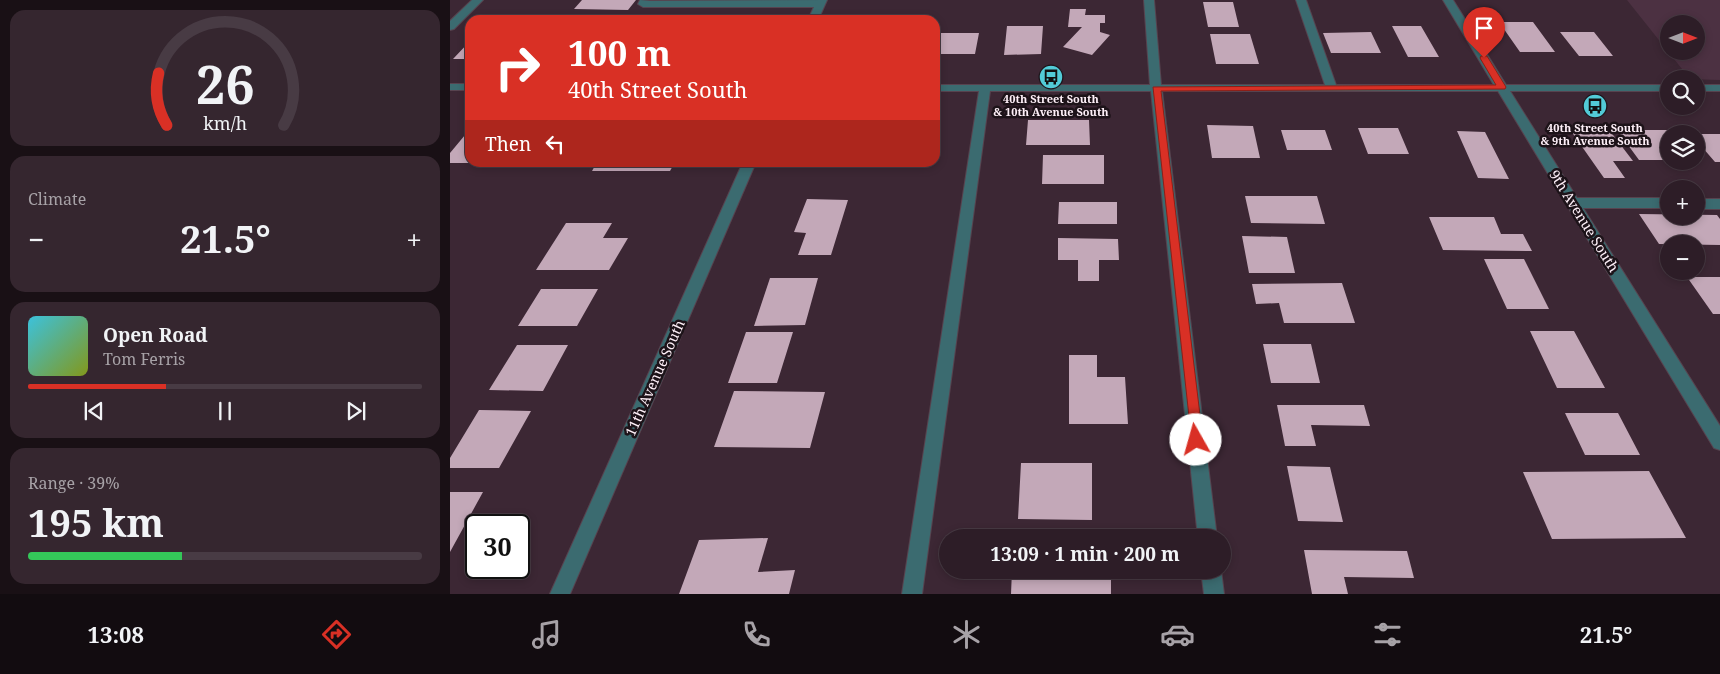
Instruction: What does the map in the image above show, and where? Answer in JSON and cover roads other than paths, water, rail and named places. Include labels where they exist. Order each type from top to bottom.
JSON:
[{"type":"street","points":[[450,27],[478,0]]},
{"type":"street","points":[[645,0],[642,4],[821,2],[815,15]]},
{"type":"street","points":[[1149,0],[1156,88],[1207,529]]},
{"type":"street","points":[[1301,0],[1332,88]]},
{"type":"street","name":"9th Avenue South","points":[[1448,0],[1720,442]]},
{"type":"street","points":[[450,87],[465,87]]},
{"type":"street","points":[[940,88],[1660,88]]},
{"type":"street","points":[[912,594],[985,88]]},
{"type":"street","points":[[1705,88],[1720,88]]},
{"type":"street","name":"11th Avenue South","points":[[560,594],[748,167]]},
{"type":"street","points":[[1574,203],[1660,204]]},
{"type":"street","points":[[1705,204],[1720,204]]},
{"type":"street","points":[[1212,579],[1214,594]]},
{"type":"place","name":"40th Street South & 10th Avenue South","points":[[1051,77]]},
{"type":"place","name":"40th Street South & 9th Avenue South","points":[[1595,106]]}]
